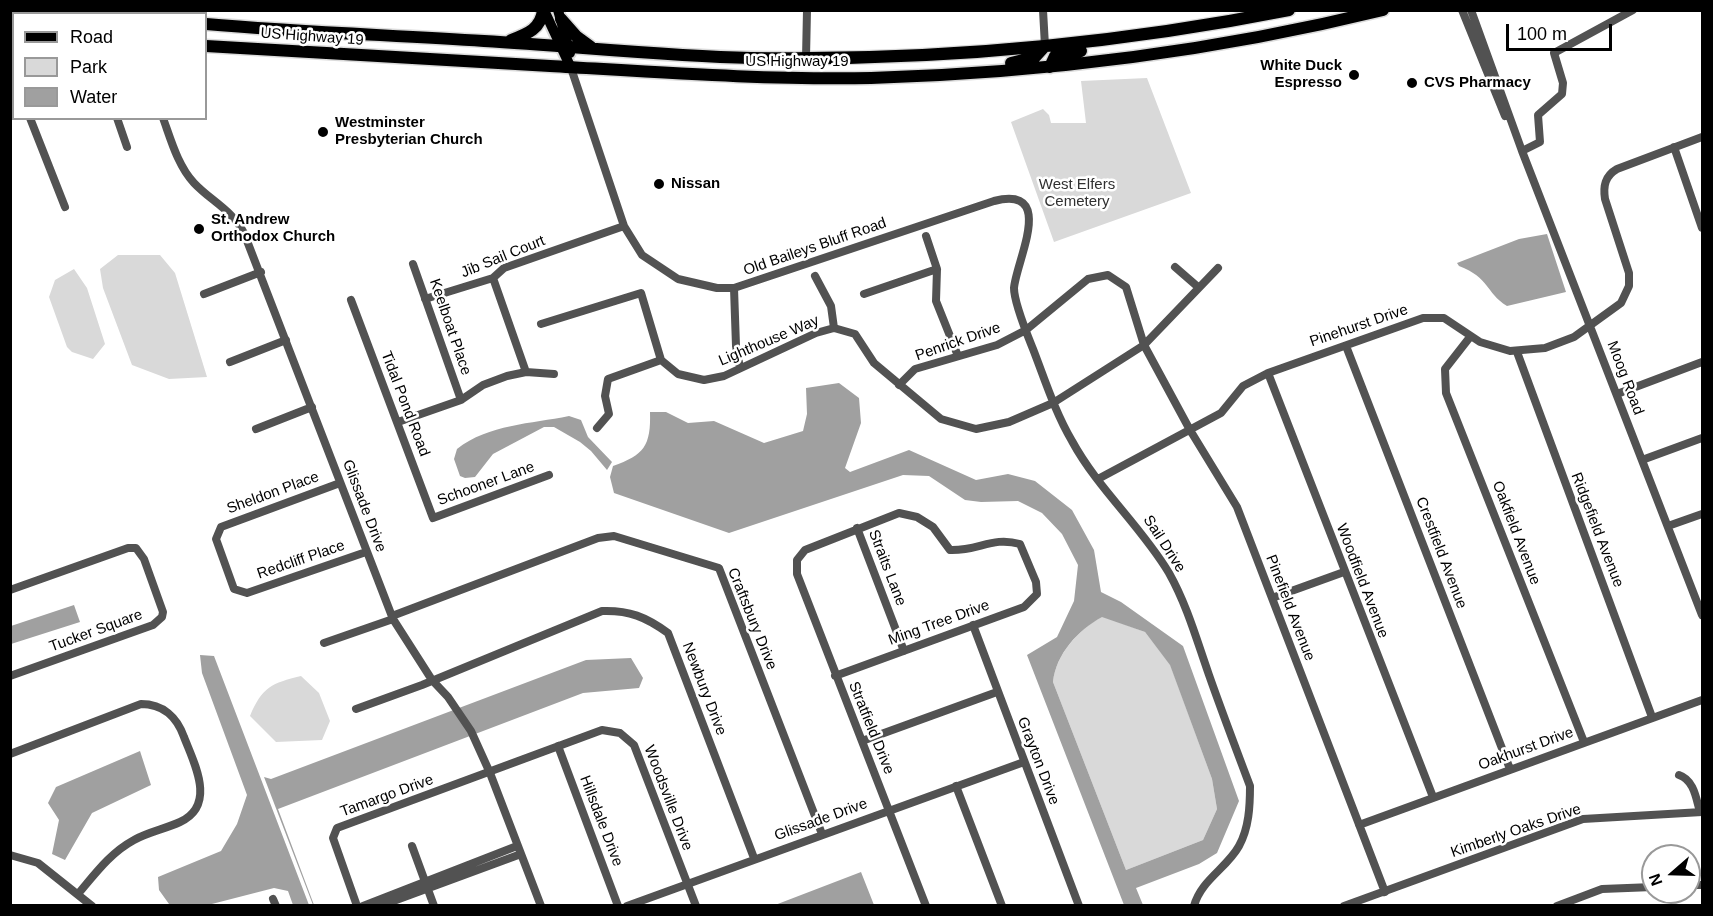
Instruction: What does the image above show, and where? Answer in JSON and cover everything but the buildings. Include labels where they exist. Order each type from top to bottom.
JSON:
[{"type":"highway","points":[[506,42],[533,30],[540,22],[544,10]]},
{"type":"highway","name":"US Highway 19","points":[[207,24],[750,58],[806,58],[925,55],[1045,46],[1168,32],[1289,10]]},
{"type":"highway","name":"US Highway 19","points":[[207,46],[690,75],[802,78],[942,75],[1050,67],[1215,45],[1383,10]]},
{"type":"highway","points":[[560,15],[580,40],[595,49]]},
{"type":"highway","points":[[207,32],[268,29]]},
{"type":"highway","points":[[1050,67],[1055,56],[1159,39],[1168,32]]},
{"type":"highway","points":[[942,75],[972,67],[1022,62],[1035,57],[1045,46]]},
{"type":"main road","points":[[544,10],[564,47],[571,68]]},
{"type":"main road","points":[[560,15],[564,47]]},
{"type":"street","points":[[806,58],[807,10]]},
{"type":"street","points":[[1043,10],[1045,46]]},
{"type":"street","name":"Moog Road","points":[[1462,10],[1490,85],[1522,151]]},
{"type":"street","name":"Moog Road","points":[[1471,10],[1522,151],[1642,460],[1668,526],[1698,590],[1702,615]]},
{"type":"street","points":[[1522,151],[1540,141],[1537,119],[1540,112],[1562,94],[1563,83],[1554,53],[1633,10]]},
{"type":"street","name":"Old Baileys Bluff Road","points":[[571,68],[624,226],[642,255],[678,279],[734,288],[994,201],[1009,197],[1020,202]]},
{"type":"street","points":[[31,120],[65,207]]},
{"type":"street","points":[[118,120],[127,147]]},
{"type":"street","name":"Glissade Drive","points":[[164,120],[184,169],[193,182],[238,222],[261,272],[392,618],[432,680],[461,714],[490,773],[541,906]]},
{"type":"street","name":"Pinehurst Drive","points":[[1098,478],[1221,413],[1243,386],[1268,373],[1423,318],[1444,318],[1470,337],[1496,349],[1516,352],[1554,346],[1591,325],[1621,303],[1629,286],[1626,265],[1605,200],[1605,181],[1617,168],[1702,136]]},
{"type":"street","points":[[1674,147],[1702,228]]},
{"type":"street","name":"Sail Drive","points":[[1020,202],[1028,211],[1030,226],[1014,289],[1026,330],[1053,403],[1072,442],[1142,533],[1170,574],[1197,637],[1250,786],[1251,811],[1239,846],[1197,894],[1194,906]]},
{"type":"street","name":"Jib Sail Court","points":[[425,299],[493,278],[504,268],[624,226]]},
{"type":"street","points":[[926,236],[937,269],[936,301],[958,356]]},
{"type":"street","name":"Keelboat Place","points":[[413,264],[461,400]]},
{"type":"street","points":[[1175,267],[1198,287]]},
{"type":"street","name":"Lighthouse Way","points":[[661,360],[678,374],[704,380],[724,376],[816,333],[834,328],[855,334],[874,363],[941,419],[976,429],[1009,422],[1053,403],[1144,345],[1218,268]]},
{"type":"street","points":[[864,294],[937,269]]},
{"type":"street","points":[[204,294],[261,272]]},
{"type":"street","name":"Penrick Drive","points":[[899,385],[915,369],[997,345],[1026,330],[1088,279],[1108,275],[1126,287],[1144,345]]},
{"type":"street","points":[[815,276],[831,306],[834,328]]},
{"type":"street","points":[[493,278],[526,372]]},
{"type":"street","points":[[734,288],[736,346],[740,368]]},
{"type":"street","points":[[541,324],[641,293],[661,360],[608,379],[604,396],[609,414],[597,428]]},
{"type":"street","name":"Tidal Pond Road","points":[[351,300],[432,518]]},
{"type":"street","name":"Oakfield Avenue","points":[[1470,337],[1445,369],[1446,393],[1584,742]]},
{"type":"street","points":[[230,362],[286,340]]},
{"type":"street","name":"Pinefield Avenue","points":[[1144,345],[1190,430],[1237,507],[1385,892]]},
{"type":"street","name":"Crestfield Avenue","points":[[1346,346],[1510,769]]},
{"type":"street","name":"Ridgefield Avenue","points":[[1516,352],[1653,717]]},
{"type":"street","points":[[1617,394],[1702,362]]},
{"type":"street","points":[[398,422],[461,400],[483,385],[526,372],[554,374]]},
{"type":"street","name":"Woodfield Avenue","points":[[1268,373],[1433,797]]},
{"type":"street","points":[[256,429],[312,407]]},
{"type":"street","points":[[1642,460],[1702,438]]},
{"type":"street","name":"Schooner Lane","points":[[432,518],[549,475]]},
{"type":"street","name":"Sheldon Place","points":[[224,566],[216,539],[221,527],[340,483]]},
{"type":"street","name":"Ming Tree Drive","points":[[835,676],[1024,607],[1036,594],[1036,582],[1020,543],[1003,539],[967,550],[950,550],[933,527],[917,517],[899,513],[857,528]]},
{"type":"street","points":[[1668,526],[1702,514]]},
{"type":"street","name":"Stratfield Drive","points":[[857,528],[805,550],[797,560],[797,574],[926,906]]},
{"type":"street","name":"Straits Lane","points":[[857,528],[904,651]]},
{"type":"street","name":"Craftsbury Drive","points":[[392,618],[598,538],[614,536],[719,568],[822,834]]},
{"type":"street","name":"Tucker Square","points":[[10,590],[128,548],[136,548],[144,559],[163,612],[162,617],[153,625],[10,676]]},
{"type":"street","name":"Redcliff Place","points":[[224,566],[234,589],[247,593],[366,552]]},
{"type":"street","points":[[1272,598],[1344,572]]},
{"type":"street","name":"Newbury Drive","points":[[356,709],[602,611],[624,610],[649,619],[668,633],[754,858]]},
{"type":"street","points":[[324,643],[392,618]]},
{"type":"street","name":"Grayton Drive","points":[[973,625],[1079,906]]},
{"type":"street","points":[[862,741],[997,692]]},
{"type":"street","name":"Oakhurst Drive","points":[[1359,825],[1702,700]]},
{"type":"street","points":[[10,754],[141,704],[161,707],[179,723],[201,784],[197,807],[183,821],[135,839],[119,849],[78,894]]},
{"type":"street","name":"Woodsville Drive","points":[[490,773],[603,730],[620,733],[634,745],[696,906]]},
{"type":"street","name":"Hillsdale Drive","points":[[558,746],[618,906]]},
{"type":"street","name":"Glissade Drive","points":[[627,906],[754,858],[1024,762]]},
{"type":"street","name":"Tamargo Drive","points":[[357,906],[333,838],[337,828],[490,773]]},
{"type":"street","points":[[1679,775],[1686,778],[1691,785],[1701,812]]},
{"type":"street","points":[[956,786],[1002,906]]},
{"type":"street","name":"Kimberly Oaks Drive","points":[[1344,906],[1583,819],[1701,812]]},
{"type":"street","points":[[412,846],[434,906]]},
{"type":"street","points":[[363,906],[519,850]]},
{"type":"street","points":[[10,855],[38,863],[92,906]]},
{"type":"street","points":[[380,906],[426,885]]},
{"type":"street","points":[[1557,906],[1602,889],[1641,887]]},
{"type":"green space","name":"West Elfers Cemetery","points":[[1147,78],[1191,193],[1054,242],[1011,122],[1043,109],[1049,115],[1051,123],[1086,123],[1081,81]]},
{"type":"green space","points":[[118,255],[160,255],[175,273],[207,377],[169,379],[132,365],[103,288],[100,269]]},
{"type":"green space","points":[[74,269],[87,288],[105,344],[93,359],[72,352],[67,347],[49,297],[55,280]]},
{"type":"green space","points":[[1102,616],[1145,632],[1170,664],[1212,779],[1217,809],[1203,840],[1126,870],[1053,682],[1063,653],[1077,636]]},
{"type":"green space","points":[[301,676],[319,693],[330,721],[322,740],[276,742],[250,716],[259,698],[269,688],[282,681]]},
{"type":"water","points":[[1547,234],[1566,292],[1507,306],[1482,280],[1457,263],[1519,239]]},
{"type":"water","points":[[839,383],[859,398],[861,423],[845,468],[850,472],[909,450],[976,480],[1008,474],[1035,481],[1072,510],[1094,550],[1101,592],[1121,602],[1183,646],[1239,801],[1217,853],[1199,864],[1136,888],[1143,905],[1124,905],[1027,655],[1057,637],[1074,601],[1078,565],[1062,534],[1042,513],[1018,501],[965,500],[929,476],[903,475],[729,533],[614,493],[610,477],[613,466],[632,458],[644,448],[649,433],[650,412],[666,412],[688,423],[714,421],[764,443],[803,431],[807,414],[806,388]],"holes":[[[1102,617],[1145,632],[1170,665],[1212,779],[1217,809],[1203,840],[1126,870],[1053,682],[1063,653],[1077,636]]]},
{"type":"water","points":[[569,416],[581,420],[588,437],[612,462],[607,470],[580,442],[554,427],[544,427],[493,454],[475,477],[460,476],[454,459],[457,449],[469,441],[483,434],[511,426]]},
{"type":"water","points":[[74,605],[80,622],[11,644],[11,626]]},
{"type":"water","points":[[200,655],[214,656],[309,905],[293,905],[288,891],[274,888],[208,905],[169,904],[159,890],[158,877],[221,851],[237,824],[247,795],[202,673]]},
{"type":"water","points":[[631,658],[643,678],[639,688],[583,693],[278,809],[313,905],[264,777],[271,779],[586,660]]},
{"type":"water","points":[[140,751],[151,785],[92,813],[65,860],[52,854],[59,820],[48,803],[56,787]]},
{"type":"water","points":[[861,872],[874,905],[775,905]]},
{"type":"place","name":"White Duck Espresso","points":[[1354,75]]},
{"type":"place","name":"CVS Pharmacy","points":[[1412,83]]},
{"type":"place","name":"Westminster Presbyterian Church","points":[[323,132]]},
{"type":"place","name":"Nissan","points":[[659,184]]},
{"type":"place","name":"St. Andrew Orthodox Church","points":[[199,229]]}]
